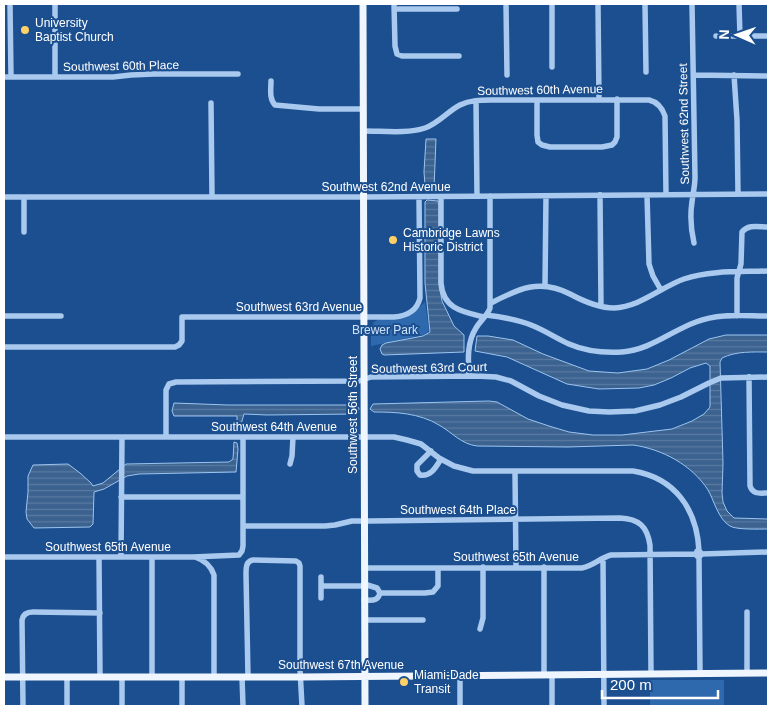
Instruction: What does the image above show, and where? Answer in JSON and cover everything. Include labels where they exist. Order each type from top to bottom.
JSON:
[{"type":"main road","name":"Southwest 56th Street","points":[[363,4],[365,706]]},
{"type":"main road","name":"Southwest 67th Avenue","points":[[4,677],[301,677],[768,673]]},
{"type":"street","points":[[10,4],[11,77]]},
{"type":"street","points":[[55,4],[55,77]]},
{"type":"street","points":[[506,4],[507,75]]},
{"type":"street","points":[[552,4],[552,67]]},
{"type":"street","points":[[598,4],[599,99]]},
{"type":"street","points":[[645,4],[646,72]]},
{"type":"street","name":"Southwest 62nd Street","points":[[692,4],[695,186],[692,201],[692,223],[694,243]]},
{"type":"street","points":[[739,4],[740,36]]},
{"type":"street","points":[[458,9],[394,6],[394,46],[397,54],[404,56],[459,56]]},
{"type":"street","points":[[716,36],[768,36]]},
{"type":"street","name":"Southwest 60th Place","points":[[4,77],[238,74]]},
{"type":"street","points":[[694,75],[768,76]]},
{"type":"street","points":[[734,76],[738,194]]},
{"type":"street","points":[[271,81],[271,97],[274,104],[313,109],[364,109]]},
{"type":"street","name":"Southwest 60th Avenue","points":[[364,131],[422,129],[436,123],[459,105],[466,102],[599,99],[649,100],[662,108],[665,118],[666,195]]},
{"type":"street","points":[[537,100],[537,135],[539,143],[550,147],[602,147],[613,145],[617,137],[617,99]]},
{"type":"street","points":[[476,101],[477,196]]},
{"type":"street","points":[[211,103],[212,198]]},
{"type":"street","name":"Southwest 62nd Avenue","points":[[4,197],[212,198],[768,194]]},
{"type":"street","points":[[600,195],[601,306]]},
{"type":"street","points":[[647,195],[649,264],[661,290]]},
{"type":"street","points":[[469,376],[470,342],[475,330],[490,311],[490,196]]},
{"type":"street","points":[[545,286],[546,196]]},
{"type":"street","name":"Southwest 63rd Avenue","points":[[4,347],[92,346],[170,348],[182,342],[182,317],[364,317],[408,314],[414,310],[420,298],[419,197]]},
{"type":"street","points":[[441,197],[442,293],[450,304],[459,310],[522,321],[573,345],[584,349],[606,352],[627,351],[648,346],[680,329],[720,316],[768,316]]},
{"type":"street","points":[[24,198],[24,232]]},
{"type":"street","points":[[737,316],[737,278],[741,264],[741,238],[743,230],[750,227],[768,227]]},
{"type":"street","points":[[490,303],[520,289],[545,286],[558,289],[584,301],[614,308],[629,305],[693,276],[739,271],[768,271]]},
{"type":"street","points":[[4,316],[61,316]]},
{"type":"street","name":"Southwest 63rd Court","points":[[166,437],[166,395],[168,385],[179,382],[359,381],[371,377],[490,376],[511,381],[558,404],[582,410],[604,412],[636,411],[660,405],[721,378],[768,377]]},
{"type":"street","points":[[748,377],[750,484],[752,491],[768,493]]},
{"type":"street","name":"Southwest 64th Avenue","points":[[4,437],[394,437],[421,444],[441,459],[458,468],[473,472],[627,471],[656,478],[670,488],[686,504],[696,528],[699,554],[700,673]]},
{"type":"street","points":[[121,557],[122,437]]},
{"type":"street","points":[[243,437],[243,526]]},
{"type":"street","points":[[290,464],[293,437]]},
{"type":"street","points":[[430,451],[417,465],[417,471],[420,475],[429,474],[441,459]]},
{"type":"street","points":[[515,472],[516,567]]},
{"type":"street","points":[[121,496],[243,497]]},
{"type":"street","name":"Southwest 64th Place","points":[[243,526],[329,526],[352,521],[620,518],[631,520],[641,524],[649,538],[651,554],[652,674]]},
{"type":"street","name":"Southwest 65th Avenue","points":[[4,557],[193,557],[237,555],[241,553],[243,546],[243,526]]},
{"type":"street","name":"Southwest 65th Avenue","points":[[364,568],[585,567],[611,555],[768,552]]},
{"type":"street","points":[[100,557],[100,677]]},
{"type":"street","points":[[152,557],[152,677]]},
{"type":"street","points":[[193,557],[200,559],[209,566],[214,575],[214,677]]},
{"type":"street","points":[[603,558],[604,706]]},
{"type":"street","points":[[242,706],[245,677],[246,570],[249,562],[253,560],[292,560],[298,562],[300,566],[302,706]]},
{"type":"street","points":[[544,567],[544,675]]},
{"type":"street","points":[[380,594],[433,592],[438,586],[438,568]]},
{"type":"street","points":[[480,629],[483,618],[483,568]]},
{"type":"street","points":[[320,598],[321,577]]},
{"type":"street","points":[[321,586],[364,585],[377,588],[380,594]]},
{"type":"street","points":[[364,600],[376,600],[380,594]]},
{"type":"street","points":[[23,706],[22,620],[25,614],[31,612],[100,613]]},
{"type":"street","points":[[747,612],[747,673]]},
{"type":"street","points":[[364,620],[422,620]]},
{"type":"street","points":[[552,675],[552,706]]},
{"type":"street","points":[[460,676],[460,706]]},
{"type":"street","points":[[67,677],[67,706]]},
{"type":"street","points":[[122,677],[122,706]]},
{"type":"street","points":[[182,677],[182,706]]},
{"type":"green space","name":"Brewer Park","points":[[425,302],[429,330],[427,333],[371,346],[371,330],[374,322],[381,318],[410,315]]},
{"type":"green space","points":[[650,680],[724,680],[724,706],[650,706]]},
{"type":"shaded area","points":[[426,139],[436,139],[434,188],[426,187],[425,185]]},
{"type":"shaded area","points":[[427,200],[438,201],[439,283],[442,301],[454,326],[464,335],[464,352],[384,355],[380,349],[386,343],[423,336],[430,332],[425,283],[425,202]]},
{"type":"shaded area","points":[[726,335],[768,335],[768,352],[733,354],[722,358],[720,362],[723,502],[727,511],[734,518],[768,519],[768,529],[743,529],[730,526],[722,519],[708,490],[694,473],[665,454],[655,450],[633,445],[568,447],[477,446],[462,441],[439,425],[424,418],[399,413],[374,412],[370,409],[373,404],[489,401],[497,402],[528,419],[569,432],[593,435],[622,435],[672,429],[692,421],[704,414],[710,407],[710,366],[706,363],[690,368],[654,385],[639,388],[599,389],[567,384],[507,357],[475,351],[477,336],[513,340],[543,354],[589,371],[618,373],[647,369],[709,339]]},
{"type":"shaded area","points":[[174,403],[355,405],[359,408],[358,413],[355,414],[244,414],[239,431],[237,432],[235,431],[237,416],[174,416],[172,411]]},
{"type":"shaded area","points":[[234,442],[237,443],[238,449],[236,472],[139,474],[127,476],[104,489],[94,492],[93,524],[90,527],[34,528],[27,519],[28,476],[33,465],[68,464],[93,486],[103,483],[126,464],[229,462],[233,459]]},
{"type":"place","name":"University Baptist Church","points":[[25,30]]},
{"type":"place","name":"Cambridge Lawns Historic District","points":[[393,240]]},
{"type":"place","name":"Miami-Dade Transit","points":[[404,682]]}]
